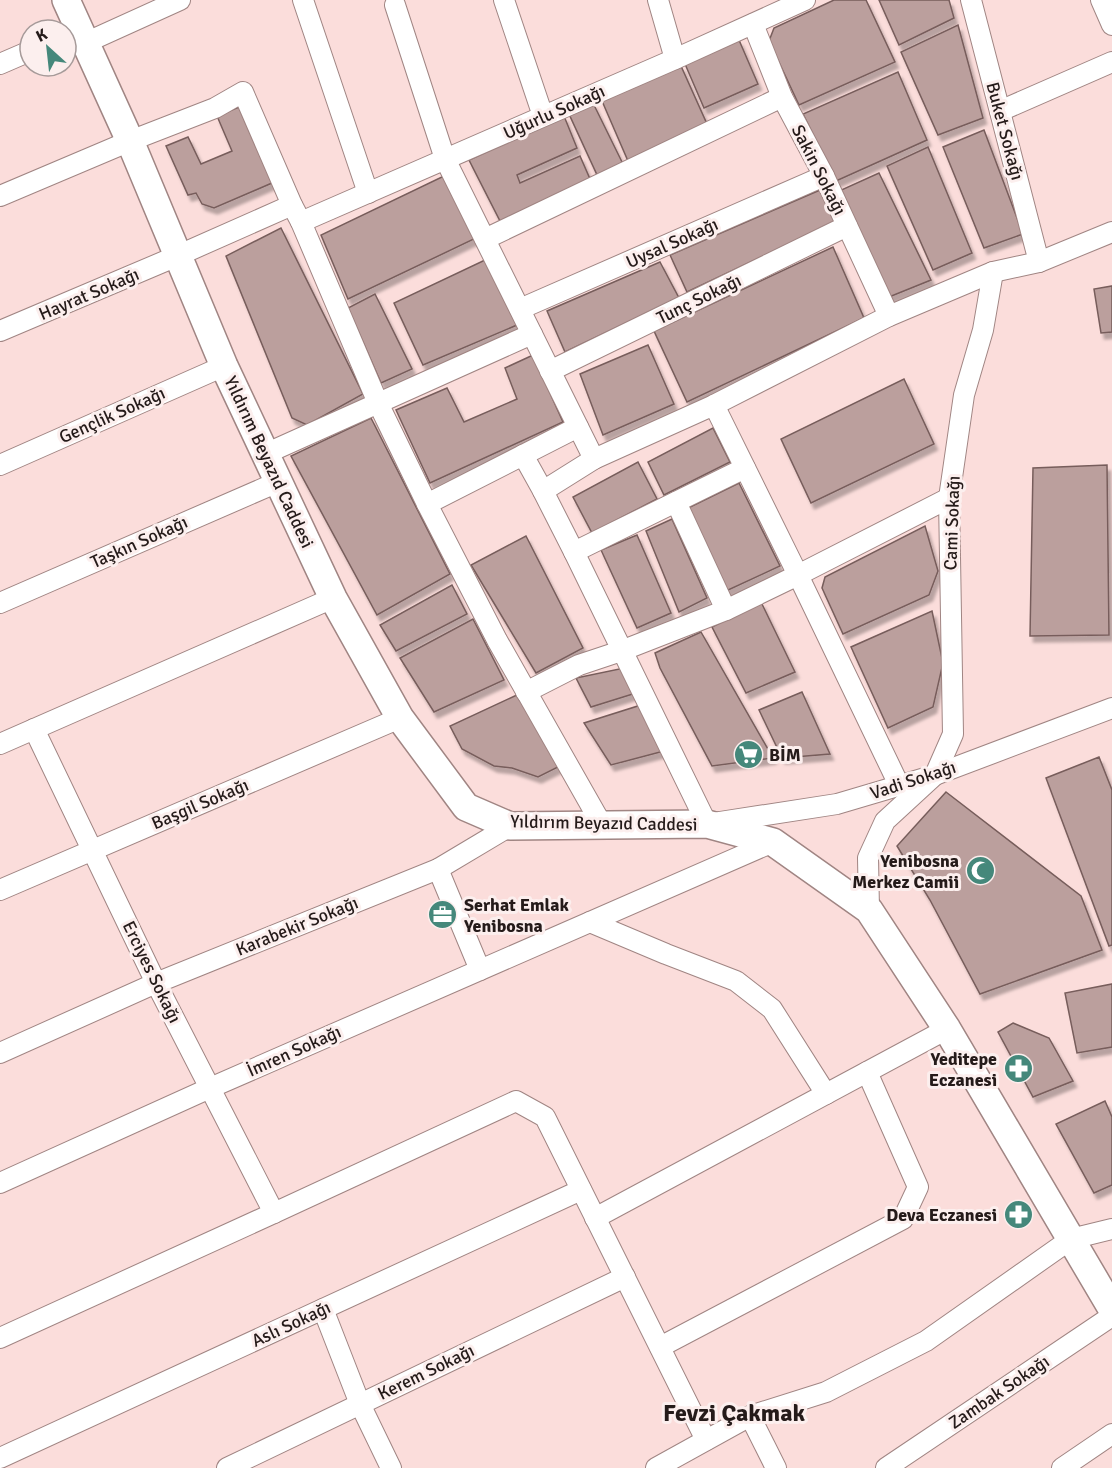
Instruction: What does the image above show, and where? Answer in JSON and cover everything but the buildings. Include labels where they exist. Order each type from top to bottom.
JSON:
[{"type":"main road","name":"Yıldırım Beyazıd Caddesi","points":[[66,0],[72,18]]},
{"type":"main road","name":"Yıldırım Beyazıd Caddesi","points":[[78,38],[130,141],[224,366],[333,598],[400,718],[466,807],[510,826],[707,824],[773,842],[869,910],[947,1029],[1112,1309]]},
{"type":"street","points":[[78,36],[180,0]]},
{"type":"street","points":[[303,0],[368,193]]},
{"type":"street","points":[[504,0],[543,116]]},
{"type":"street","points":[[658,0],[675,59]]},
{"type":"street","name":"Uğurlu Sokağı","points":[[177,256],[297,214],[368,193],[806,0]]},
{"type":"street","name":"Buket Sokağı","points":[[971,0],[1039,262]]},
{"type":"street","points":[[1101,0],[1112,25]]},
{"type":"street","points":[[395,5],[445,159],[594,459]]},
{"type":"street","name":"Sakin Sokağı","points":[[753,24],[782,97],[824,176],[889,316]]},
{"type":"street","points":[[0,64],[18,56]]},
{"type":"street","points":[[1000,111],[1112,62]]},
{"type":"street","points":[[0,196],[215,108],[243,92],[378,403],[427,504],[497,640],[602,825]]},
{"type":"street","points":[[485,239],[782,97]]},
{"type":"street","name":"Uysal Sokağı","points":[[520,309],[824,176]]},
{"type":"street","name":"Tunç Sokağı","points":[[550,371],[848,226]]},
{"type":"street","points":[[543,491],[594,459],[714,405],[889,316],[993,272],[1039,262],[1112,232]]},
{"type":"street","name":"Hayrat Sokağı","points":[[0,331],[177,256]]},
{"type":"street","name":"Cami Sokağı","points":[[935,775],[953,734],[949,498],[964,395],[983,330],[993,272]]},
{"type":"street","points":[[265,454],[532,334]]},
{"type":"street","name":"Gençlik Sokağı","points":[[0,465],[224,366]]},
{"type":"street","points":[[714,405],[899,785]]},
{"type":"street","points":[[427,504],[578,427]]},
{"type":"street","points":[[523,455],[574,552],[707,824]]},
{"type":"street","points":[[574,552],[746,468]]},
{"type":"street","name":"Taşkın Sokağı","points":[[0,603],[278,482]]},
{"type":"street","points":[[526,692],[579,665],[726,610],[949,498]]},
{"type":"street","points":[[676,502],[726,610]]},
{"type":"street","points":[[0,744],[333,598]]},
{"type":"street","name":"Vadi Sokağı","points":[[707,824],[837,804],[935,775],[1112,708]]},
{"type":"street","name":"Başgil Sokağı","points":[[0,890],[400,718]]},
{"type":"street","name":"Erciyes Sokağı","points":[[34,729],[156,983],[274,1213]]},
{"type":"street","points":[[869,910],[868,858],[885,821],[935,775]]},
{"type":"street","name":"Karabekir Sokağı","points":[[0,1053],[156,983],[438,869],[510,826]]},
{"type":"street","name":"İmren Sokağı","points":[[0,1183],[210,1088],[773,842]]},
{"type":"street","points":[[438,869],[480,970]]},
{"type":"street","points":[[590,922],[736,981],[771,1009],[826,1094]]},
{"type":"street","points":[[595,1218],[947,1029]]},
{"type":"street","points":[[660,1347],[903,1219],[918,1187],[867,1072]]},
{"type":"street","points":[[0,1338],[516,1101],[545,1117],[706,1440]]},
{"type":"street","name":"Aslı Sokağı","points":[[0,1458],[581,1190]]},
{"type":"street","points":[[656,1468],[750,1416],[826,1392],[926,1341],[1071,1239],[1112,1229]]},
{"type":"street","name":"Kerem Sokağı","points":[[227,1468],[625,1277]]},
{"type":"street","points":[[323,1309],[360,1404],[391,1468]]},
{"type":"street","name":"Zambak Sokağı","points":[[886,1468],[1112,1316]]},
{"type":"street","points":[[750,1416],[776,1468]]},
{"type":"street","points":[[1062,1468],[1112,1434]]},
{"type":"place","name":"BİM","points":[[748,755]]},
{"type":"place","name":"Yenibosna Merkez Camii","points":[[980,871]]},
{"type":"place","name":"Serhat Emlak Yenibosna","points":[[443,915]]},
{"type":"place","name":"Yeditepe Eczanesi","points":[[1018,1069]]},
{"type":"place","name":"Deva Eczanesi","points":[[1018,1215]]},
{"type":"district","name":"Fevzi Çakmak","points":[[734,1413]]}]
